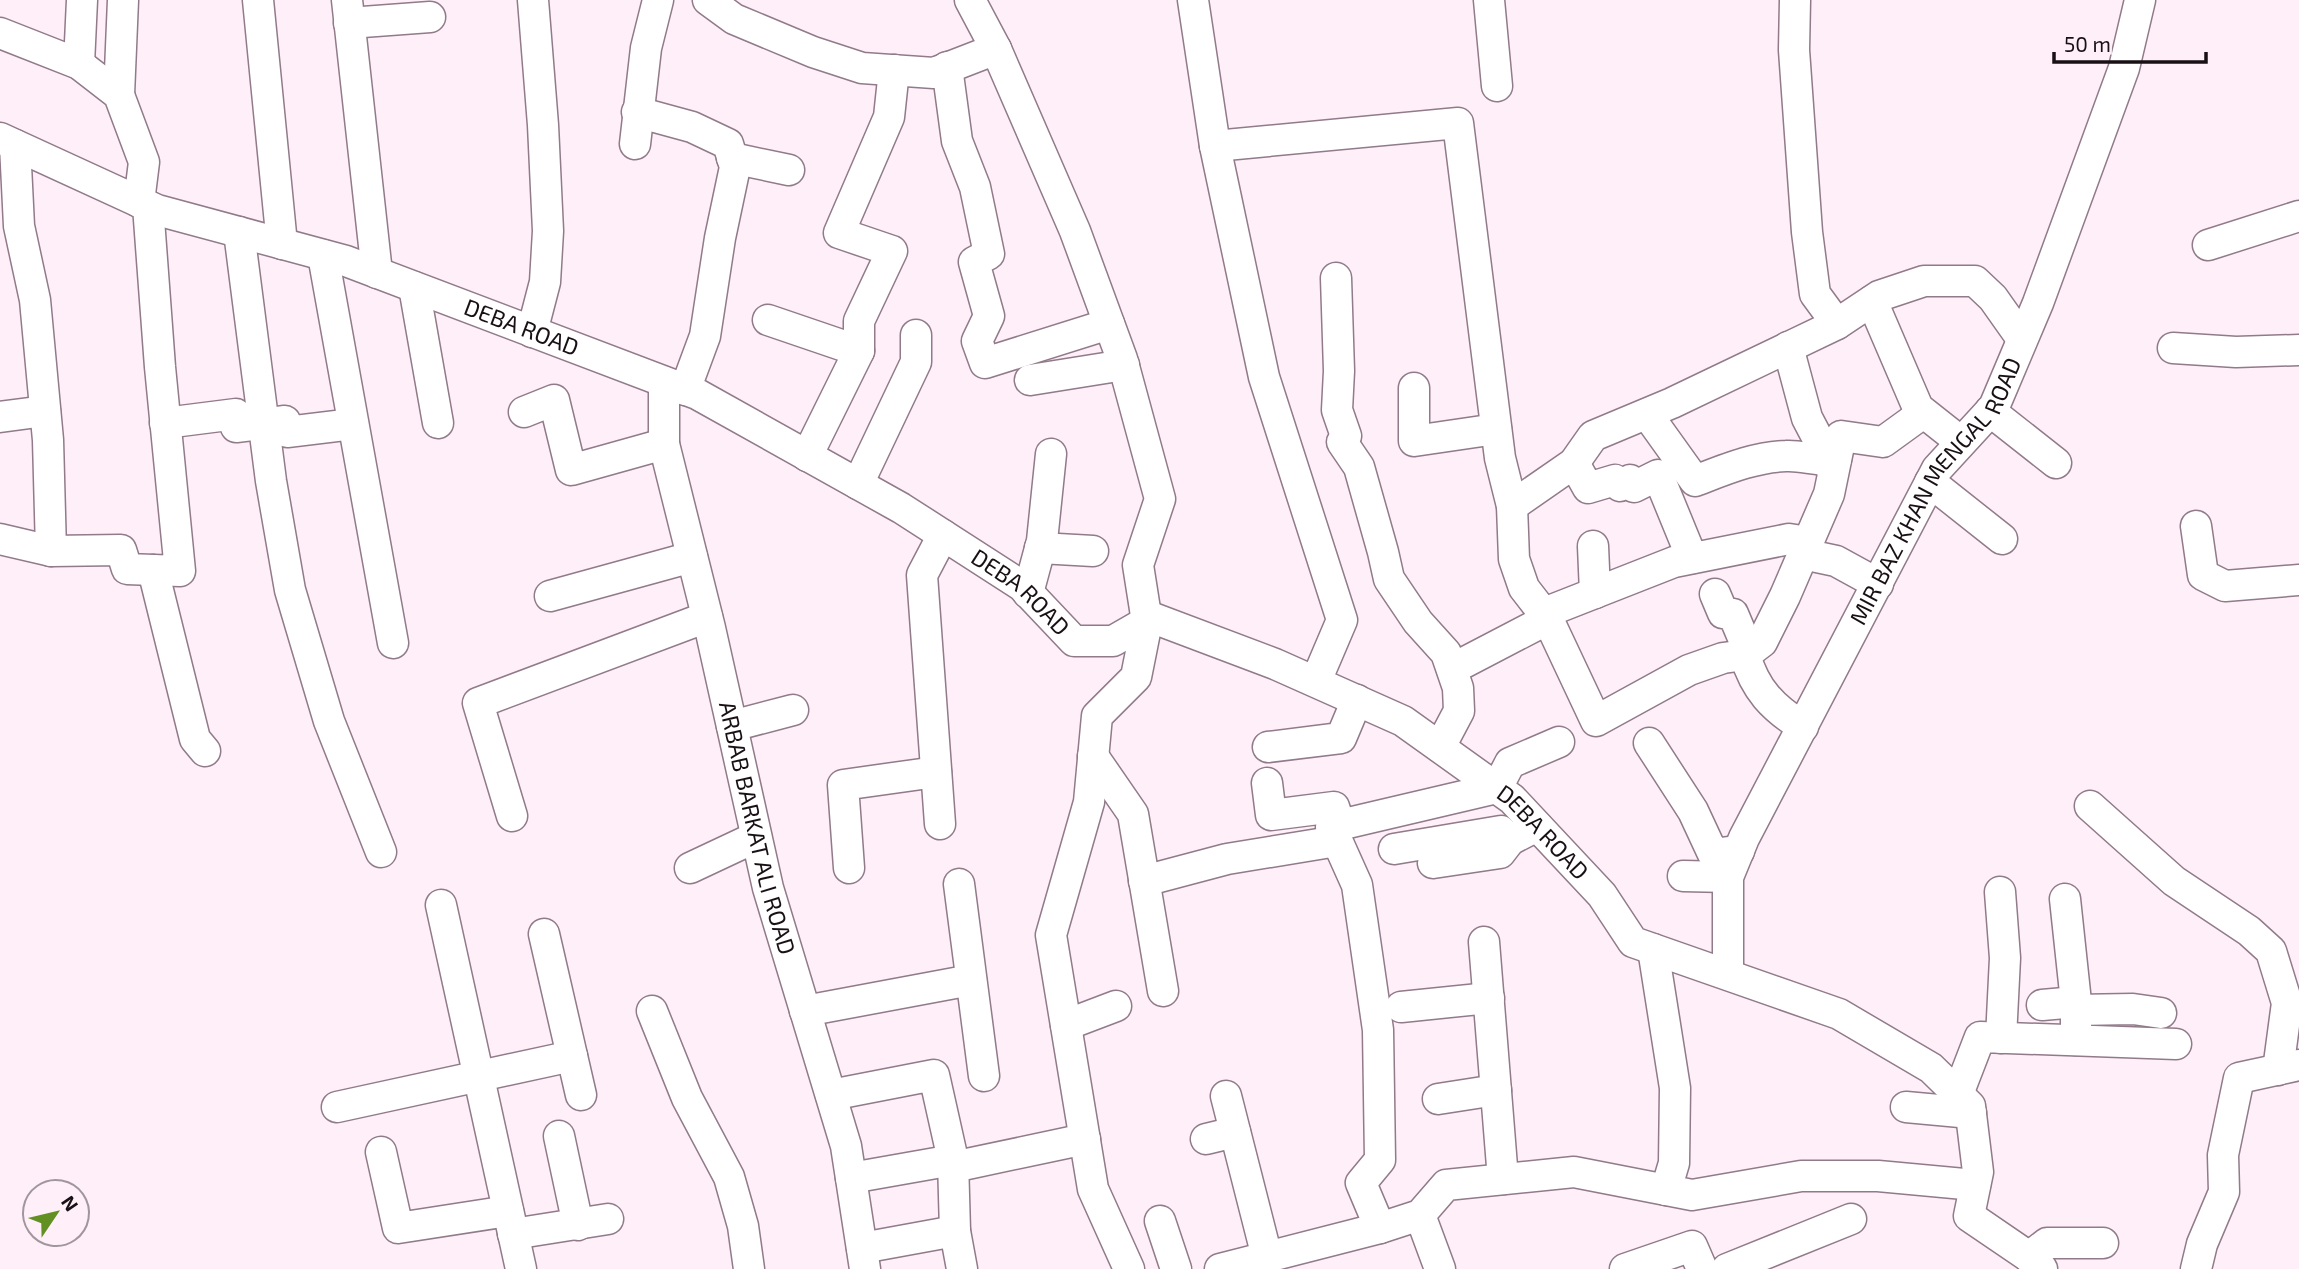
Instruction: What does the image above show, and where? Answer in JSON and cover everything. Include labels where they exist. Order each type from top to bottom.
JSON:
[{"type":"street","points":[[79,64],[82,0]]},
{"type":"street","points":[[0,539],[51,551],[121,550],[127,569],[180,571],[143,204],[144,162],[119,95],[123,0]]},
{"type":"street","points":[[258,0],[282,244]]},
{"type":"street","points":[[532,332],[545,282],[548,231],[533,0]]},
{"type":"street","points":[[635,144],[646,48],[658,0]]},
{"type":"street","points":[[708,0],[734,19],[813,52],[862,68],[934,73],[996,49]]},
{"type":"street","points":[[970,0],[996,49],[1075,231],[1124,365],[1160,499],[1138,565],[1147,621],[1136,677],[1097,716],[1089,802],[1051,935],[1093,1189],[1129,1269]]},
{"type":"street","points":[[1193,0],[1215,146],[1264,377],[1342,620],[1316,681]]},
{"type":"street","points":[[1489,0],[1497,86]]},
{"type":"street","points":[[1795,0],[1794,50],[1807,232],[1815,294],[1837,324]]},
{"type":"street","name":"MIR BAZ KHAN MENGAL ROAD","points":[[1728,974],[1734,864],[1878,583],[1920,486],[1994,407],[2038,303],[2124,68],[2140,0]]},
{"type":"street","points":[[377,273],[348,11],[430,17]]},
{"type":"street","points":[[0,33],[79,64],[119,95]]},
{"type":"street","points":[[947,67],[957,141],[975,187],[989,254],[974,262],[989,316],[977,341],[985,363],[1109,324]]},
{"type":"street","points":[[807,456],[859,351],[859,321],[892,251],[839,233],[889,117],[894,70]]},
{"type":"street","points":[[637,112],[692,127],[728,144],[735,167],[720,238],[705,336],[675,386]]},
{"type":"street","points":[[1215,146],[1458,123],[1500,458],[1512,506],[1514,559],[1524,588],[1546,616],[1597,721],[1689,670],[1723,658],[1747,654],[1762,642],[1786,596],[1829,494],[1830,460],[1841,436],[1883,442],[1923,413]]},
{"type":"street","points":[[7,142],[19,226],[35,300],[48,440],[51,551]]},
{"type":"street","name":"DEBA ROAD","points":[[7,142],[143,204],[377,273],[697,394],[858,484],[1022,586],[1074,641],[1112,641],[1153,618],[1275,664],[1403,721],[1512,799],[1602,895],[1633,942],[1839,1014],[1931,1069],[1965,1103]]},
{"type":"street","points":[[732,158],[789,170]]},
{"type":"street","points":[[2208,245],[2299,216]]},
{"type":"street","points":[[239,232],[271,481],[290,590],[330,721],[381,852]]},
{"type":"street","points":[[323,255],[393,643]]},
{"type":"street","points":[[1336,278],[1339,371],[1337,410],[1346,436],[1342,442],[1359,467],[1389,579],[1418,622],[1446,653],[1458,688],[1459,711],[1440,747]]},
{"type":"street","points":[[1512,506],[1574,463],[1593,436],[1647,414],[1837,324],[1879,296],[1923,281],[1975,281],[1993,298],[2022,339]]},
{"type":"street","points":[[414,287],[438,423]]},
{"type":"street","points":[[1872,301],[1918,408],[1961,442]]},
{"type":"street","points":[[768,320],[859,351]]},
{"type":"street","points":[[858,484],[916,362],[916,335]]},
{"type":"street","points":[[1788,347],[1807,418],[1830,460]]},
{"type":"street","points":[[2173,348],[2236,352],[2299,350]]},
{"type":"street","points":[[1030,380],[1124,365]]},
{"type":"street","name":"ARBAB BARKAT ALI ROAD","points":[[675,386],[664,444],[707,617],[768,888],[846,1146],[864,1259]]},
{"type":"street","points":[[1414,388],[1414,442],[1496,429]]},
{"type":"street","points":[[524,412],[554,400],[571,470],[664,444]]},
{"type":"street","points":[[0,418],[45,411]]},
{"type":"street","points":[[1990,411],[2056,463]]},
{"type":"street","points":[[165,423],[236,414],[236,428],[285,421],[287,432],[353,424]]},
{"type":"street","points":[[1647,414],[1695,481],[1760,459],[1789,455],[1830,460]]},
{"type":"street","points":[[1028,593],[1040,548],[1051,454]]},
{"type":"street","points":[[1574,463],[1588,488],[1615,480],[1620,486],[1630,480],[1634,487],[1658,475],[1692,558]]},
{"type":"street","points":[[1920,486],[2002,538]]},
{"type":"street","points":[[2196,526],[2203,575],[2225,586],[2299,580]]},
{"type":"street","points":[[940,824],[922,575],[943,536]]},
{"type":"street","points":[[1452,669],[1546,616],[1595,593],[1674,562],[1692,558],[1790,539],[1878,583]]},
{"type":"street","points":[[1593,546],[1595,593]]},
{"type":"street","points":[[1040,548],[1093,551]]},
{"type":"street","points":[[550,596],[692,557]]},
{"type":"street","points":[[153,570],[195,739],[205,751]]},
{"type":"street","points":[[1715,594],[1723,613],[1733,614],[1747,654],[1750,675],[1777,710],[1803,727]]},
{"type":"street","points":[[512,816],[478,704],[707,617]]},
{"type":"street","points":[[1268,747],[1341,738],[1357,700]]},
{"type":"street","points":[[732,726],[793,710]]},
{"type":"street","points":[[1144,881],[1338,833],[1497,788],[1510,763],[1559,742]]},
{"type":"street","points":[[1648,743],[1693,811],[1713,854],[1734,864]]},
{"type":"street","points":[[1093,756],[1133,814],[1163,991]]},
{"type":"street","points":[[849,868],[843,785],[936,772]]},
{"type":"street","points":[[1267,783],[1271,815],[1334,807],[1338,833],[1357,885],[1378,1030],[1380,1160],[1361,1183],[1380,1228]]},
{"type":"street","points":[[2090,806],[2174,881],[2249,931],[2271,951],[2287,1003],[2289,1068],[2239,1078],[2223,1155],[2224,1192],[2202,1244],[2196,1269]]},
{"type":"street","points":[[1399,859],[1500,853],[1510,840],[1537,826]]},
{"type":"street","points":[[690,868],[756,837]]},
{"type":"street","points":[[1683,876],[1734,864]]},
{"type":"street","points":[[959,884],[984,1076]]},
{"type":"street","points":[[2000,892],[2005,957],[2001,1038]]},
{"type":"street","points":[[2065,900],[2076,1040]]},
{"type":"street","points":[[441,905],[521,1269]]},
{"type":"street","points":[[544,934],[582,1095]]},
{"type":"street","points":[[1484,942],[1503,1179]]},
{"type":"street","points":[[1653,949],[1675,1088],[1674,1163],[1666,1190]]},
{"type":"street","points":[[805,1012],[971,980]]},
{"type":"street","points":[[1401,1007],[1489,998]]},
{"type":"street","points":[[2042,1005],[2133,1009],[2161,1013]]},
{"type":"street","points":[[1066,1025],[1116,1006]]},
{"type":"street","points":[[652,1011],[687,1098],[729,1177],[743,1226],[749,1269]]},
{"type":"street","points":[[2103,1243],[2047,1242],[2036,1263],[1969,1216],[1978,1172],[1965,1103],[1980,1037],[2176,1044]]},
{"type":"street","points":[[337,1107],[572,1056]]},
{"type":"street","points":[[831,1096],[934,1075],[953,1163],[955,1231],[962,1269]]},
{"type":"street","points":[[1438,1099],[1496,1090]]},
{"type":"street","points":[[1226,1096],[1267,1257]]},
{"type":"street","points":[[1906,1107],[1965,1103]]},
{"type":"street","points":[[1206,1139],[1235,1132]]},
{"type":"street","points":[[558,1136],[578,1225]]},
{"type":"street","points":[[851,1178],[1085,1139]]},
{"type":"street","points":[[381,1152],[398,1228],[510,1222],[578,1225],[608,1219]]},
{"type":"street","points":[[1220,1269],[1380,1228],[1420,1215],[1446,1185],[1574,1172],[1692,1195],[1801,1176],[1878,1176],[1975,1185]]},
{"type":"street","points":[[1420,1215],[1440,1269]]},
{"type":"street","points":[[1727,1269],[1851,1219]]},
{"type":"street","points":[[1160,1222],[1176,1269]]},
{"type":"street","points":[[864,1259],[955,1231]]},
{"type":"street","points":[[1625,1269],[1692,1246],[1702,1269]]}]
